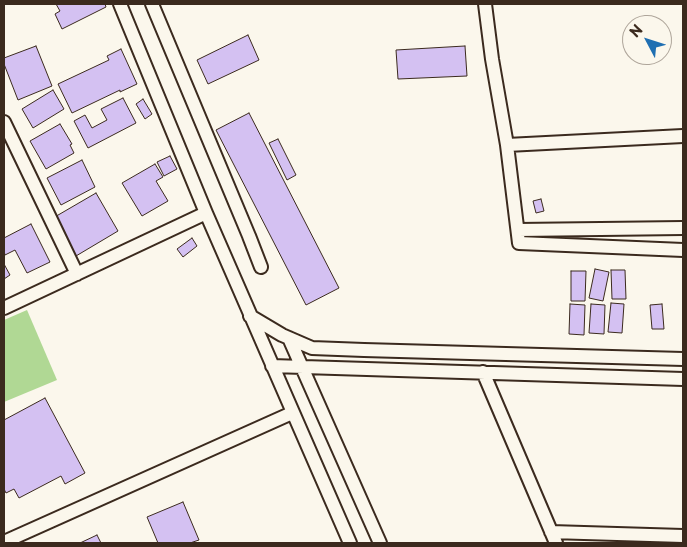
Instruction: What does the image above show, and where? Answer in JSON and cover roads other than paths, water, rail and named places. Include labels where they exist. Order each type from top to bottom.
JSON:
[{"type":"street","points":[[120,4],[206,213],[350,543]]},
{"type":"street","points":[[152,4],[261,267]]},
{"type":"street","points":[[484,4],[519,243],[683,250]]},
{"type":"street","points":[[4,122],[10,148],[77,274]]},
{"type":"street","points":[[506,144],[683,136]]},
{"type":"street","points":[[4,308],[206,213]]},
{"type":"street","points":[[518,230],[683,228]]},
{"type":"street","points":[[250,316],[282,335],[312,348],[683,359]]},
{"type":"street","points":[[290,338],[380,543]]},
{"type":"street","points":[[272,366],[683,379]]},
{"type":"street","points":[[482,372],[553,538],[683,536]]},
{"type":"street","points":[[4,542],[292,413]]}]
